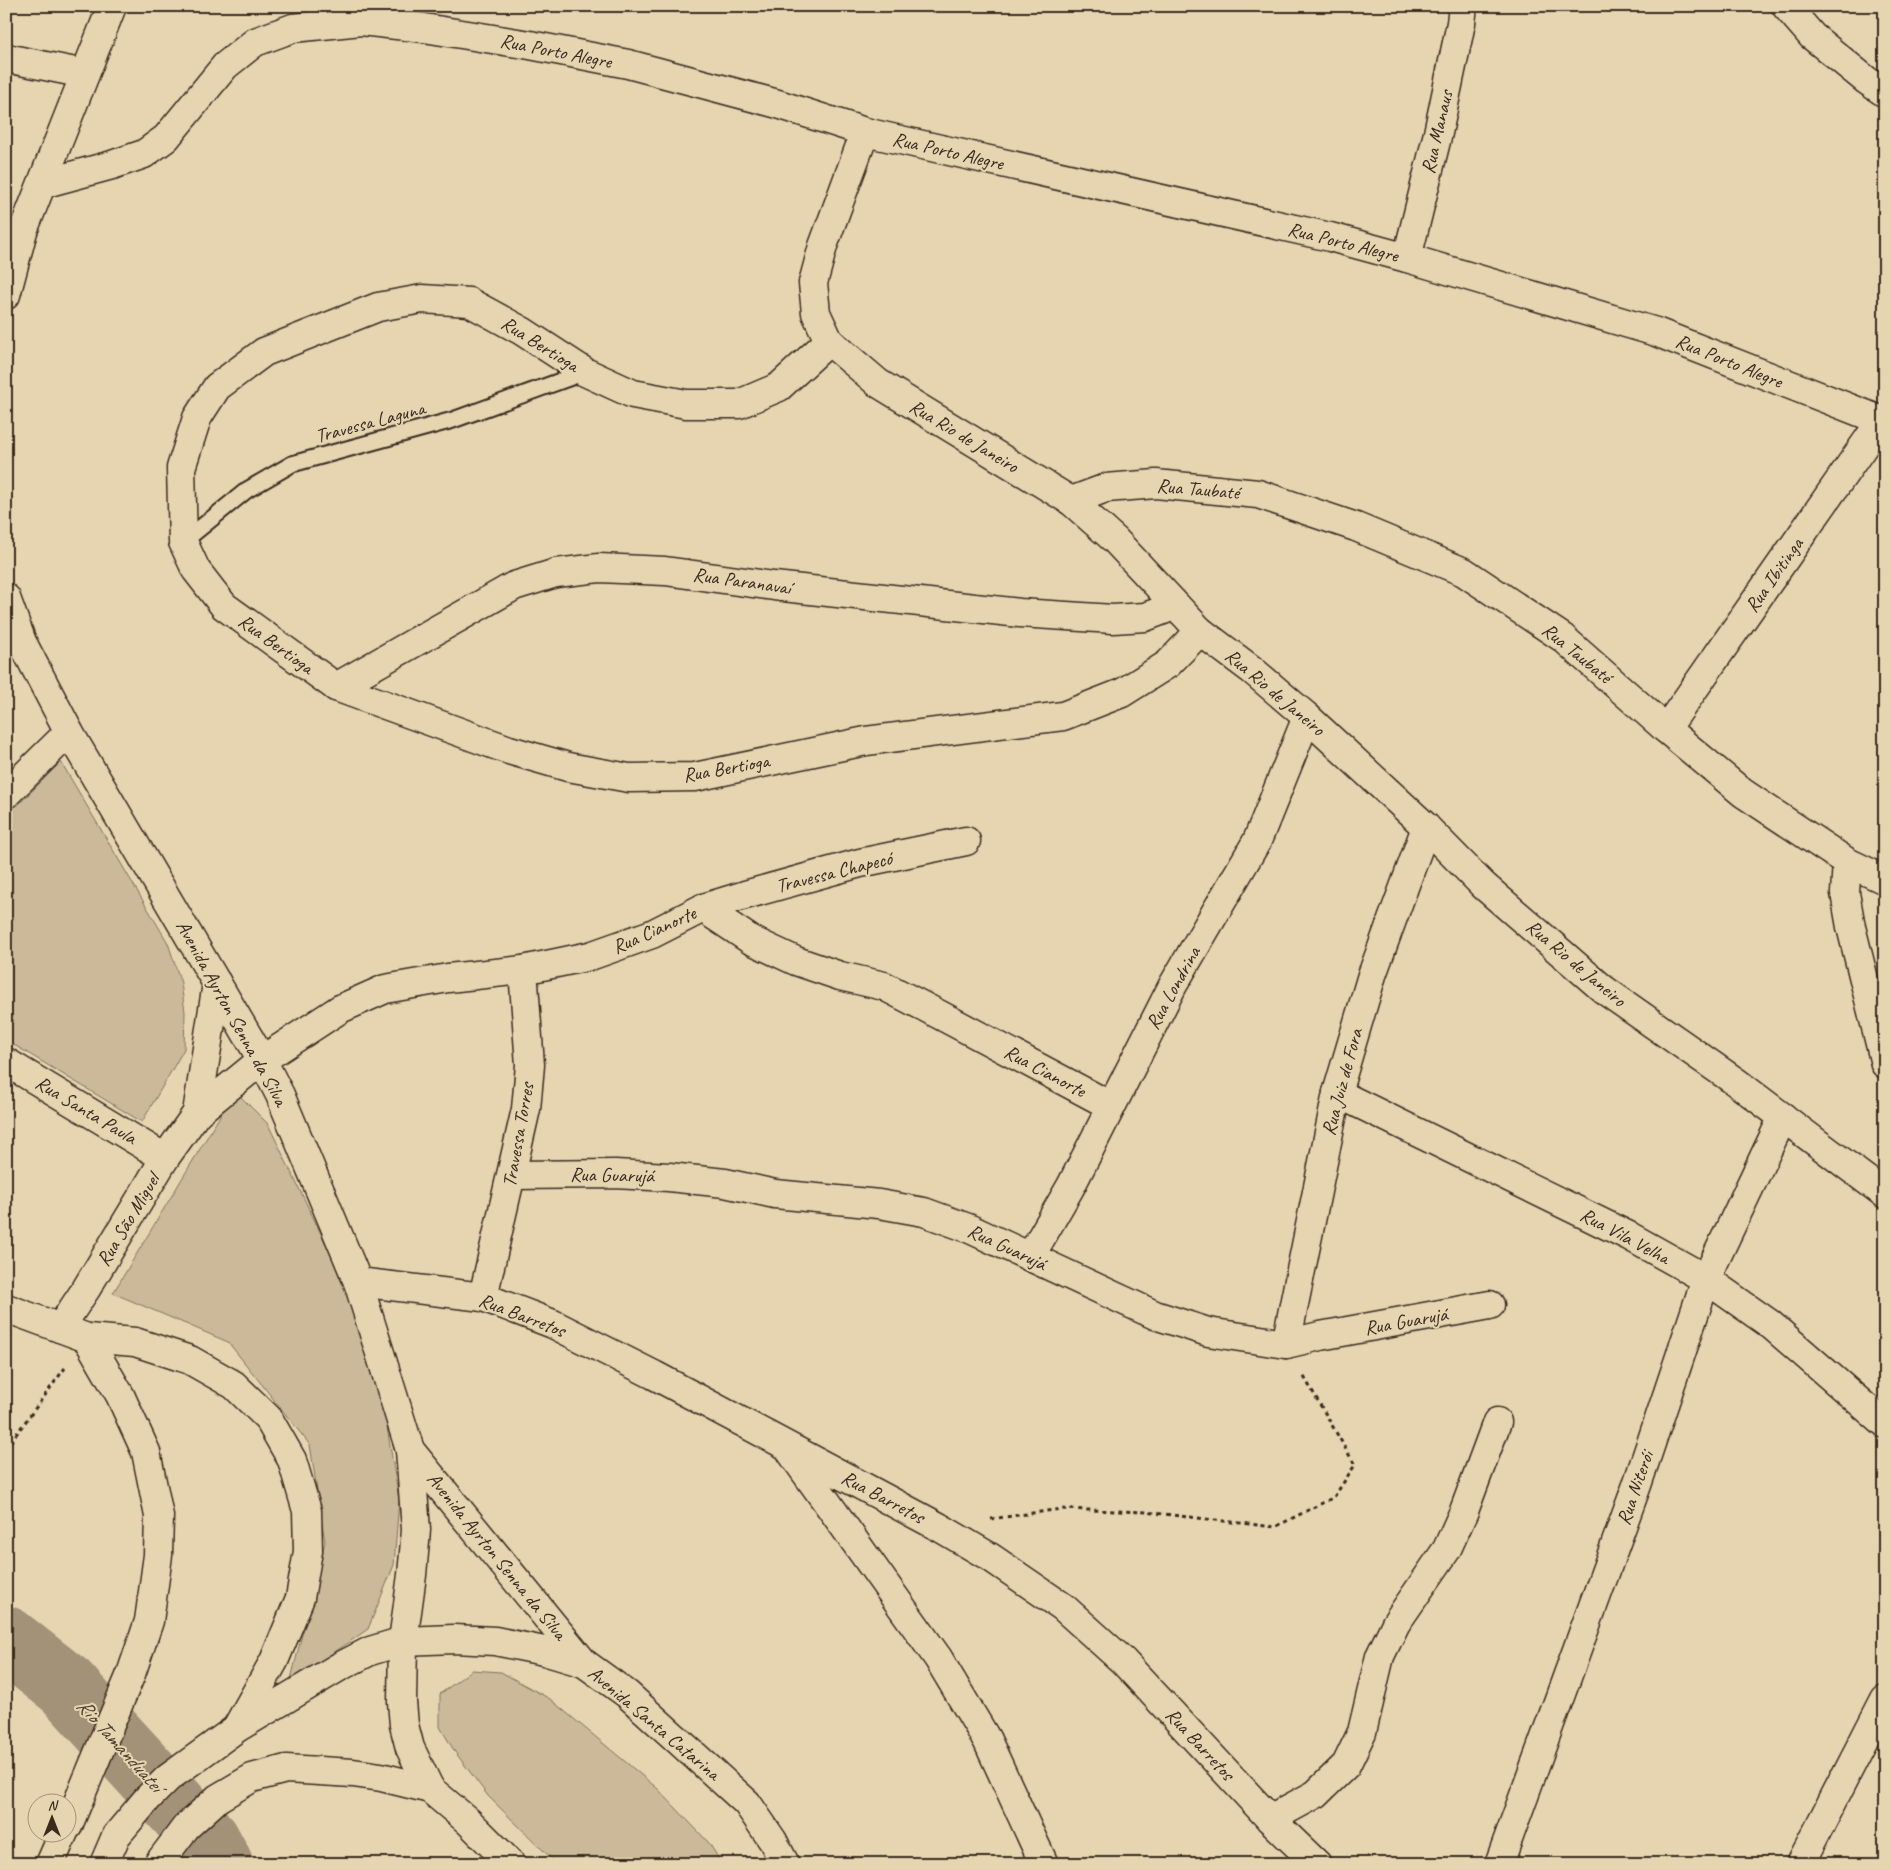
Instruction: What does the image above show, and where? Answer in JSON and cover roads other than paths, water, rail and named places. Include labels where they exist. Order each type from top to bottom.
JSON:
[{"type":"street","points":[[6,295],[23,231],[112,6]]},
{"type":"street","name":"Rua Manaus","points":[[1407,258],[1438,133],[1463,6]]},
{"type":"street","points":[[1786,6],[1812,36],[1885,93]]},
{"type":"street","name":"Rua Porto Alegre","points":[[42,184],[112,165],[144,154],[166,138],[225,66],[255,42],[293,28],[361,22],[443,31],[628,64],[778,104],[865,132],[1311,233],[1407,258],[1656,332],[1883,422]]},
{"type":"street","points":[[6,58],[85,74]]},
{"type":"street","name":"Rua Rio de Janeiro","points":[[865,132],[823,246],[813,283],[816,313],[830,341],[878,383],[1071,501],[1115,540],[1200,632],[1252,670],[1307,716],[1426,827],[1483,885],[1603,989],[1783,1117],[1885,1194]]},
{"type":"street","name":"Rua Bertioga","points":[[830,341],[779,387],[739,404],[686,404],[633,394],[585,372],[522,331],[469,302],[422,299],[378,307],[264,352],[217,387],[196,418],[181,468],[183,542],[196,570],[224,606],[336,686],[509,750],[568,767],[629,778],[695,777],[866,741],[1063,716],[1122,693],[1168,664],[1200,632]]},
{"type":"street","name":"Rua Ibitinga","points":[[1666,729],[1883,422]]},
{"type":"street","name":"Rua Taubaté","points":[[1071,501],[1106,488],[1156,484],[1258,494],[1356,527],[1464,572],[1563,638],[1666,729],[1743,793],[1847,862],[1885,880]]},
{"type":"street","name":"Rua Paranavaí","points":[[336,686],[514,586],[556,573],[599,568],[666,571],[774,586],[1020,612],[1113,619],[1144,617],[1174,606]]},
{"type":"street","name":"Avenida Ayrton Senna da Silva","points":[[6,598],[22,642],[69,732],[262,1060],[280,1095],[358,1282],[410,1450],[416,1530],[403,1641],[402,1702],[404,1725],[410,1748],[430,1789]]},
{"type":"street","name":"Rua Londrina","points":[[1030,1257],[1071,1186],[1173,984],[1257,841],[1307,716]]},
{"type":"street","points":[[6,794],[69,732]]},
{"type":"street","name":"Rua Juiz de Fora","points":[[1286,1344],[1337,1094],[1372,975],[1426,827]]},
{"type":"street","name":"Travessa Chapecó","points":[[703,908],[860,863],[966,841]]},
{"type":"street","points":[[1847,862],[1844,893],[1885,1064]]},
{"type":"street","name":"Rua Cianorte","points":[[262,1060],[340,1009],[385,989],[448,978],[523,970],[590,956],[652,934],[703,908],[750,940],[796,961],[840,976],[884,986],[1111,1106]]},
{"type":"street","name":"Travessa Torres","points":[[483,1297],[526,1109],[530,1065],[523,970]]},
{"type":"street","name":"Rua São Miguel","points":[[197,1113],[217,983]]},
{"type":"street","name":"Rua São Miguel","points":[[60,1328],[86,1289],[165,1158],[197,1113],[262,1060]]},
{"type":"street","name":"Rua Santa Paula","points":[[6,1062],[165,1158]]},
{"type":"street","name":"Rua Vila Velha","points":[[1337,1094],[1629,1236],[1706,1280],[1770,1324],[1885,1424]]},
{"type":"street","name":"Rua Niterói","points":[[1498,1864],[1636,1485],[1706,1280],[1783,1117]]},
{"type":"street","name":"Rua Guarujá","points":[[512,1176],[615,1174],[669,1177],[725,1183],[775,1194],[879,1204],[924,1212],[968,1228],[1155,1315],[1208,1332],[1286,1344],[1490,1305]]},
{"type":"street","name":"Rua Barretos","points":[[358,1282],[483,1297],[553,1324],[654,1375],[939,1527],[990,1557],[1063,1607],[1123,1661],[1270,1819],[1317,1864]]},
{"type":"street","name":"Avenida Santa Catarina","points":[[6,1308],[87,1338],[135,1342],[190,1360],[234,1385],[268,1418],[292,1460],[307,1511],[308,1550],[300,1598],[274,1661],[236,1728]]},
{"type":"street","points":[[78,1802],[131,1674],[149,1622],[158,1555],[159,1516],[146,1452],[120,1395],[87,1338]]},
{"type":"street","points":[[1270,1819],[1316,1794],[1346,1765],[1362,1732],[1380,1656],[1396,1623],[1447,1549],[1464,1511],[1497,1422]]},
{"type":"street","points":[[787,1446],[938,1658],[987,1740],[1044,1864]]},
{"type":"street","name":"Avenida Ayrton Senna da Silva","points":[[410,1450],[584,1663]]},
{"type":"street","name":"Avenida Santa Catarina","points":[[104,1864],[116,1836],[148,1798],[168,1778],[236,1728],[338,1667],[370,1652],[403,1641],[454,1639],[495,1641],[544,1651],[584,1663],[626,1694],[747,1803],[785,1864]]},
{"type":"street","points":[[1800,1864],[1885,1698]]},
{"type":"street","points":[[158,1864],[186,1827],[218,1798],[252,1778],[286,1769],[353,1773],[381,1777],[430,1789],[468,1821],[511,1864]]},
{"type":"street","points":[[50,1864],[60,1842]]},
{"type":"lane","name":"Travessa Laguna","points":[[183,542],[247,490],[292,464],[453,420],[585,372]]},
{"type":"waterway","name":"Rio Tamanduateí","points":[[6,1639],[66,1686],[207,1840],[220,1864]]}]
